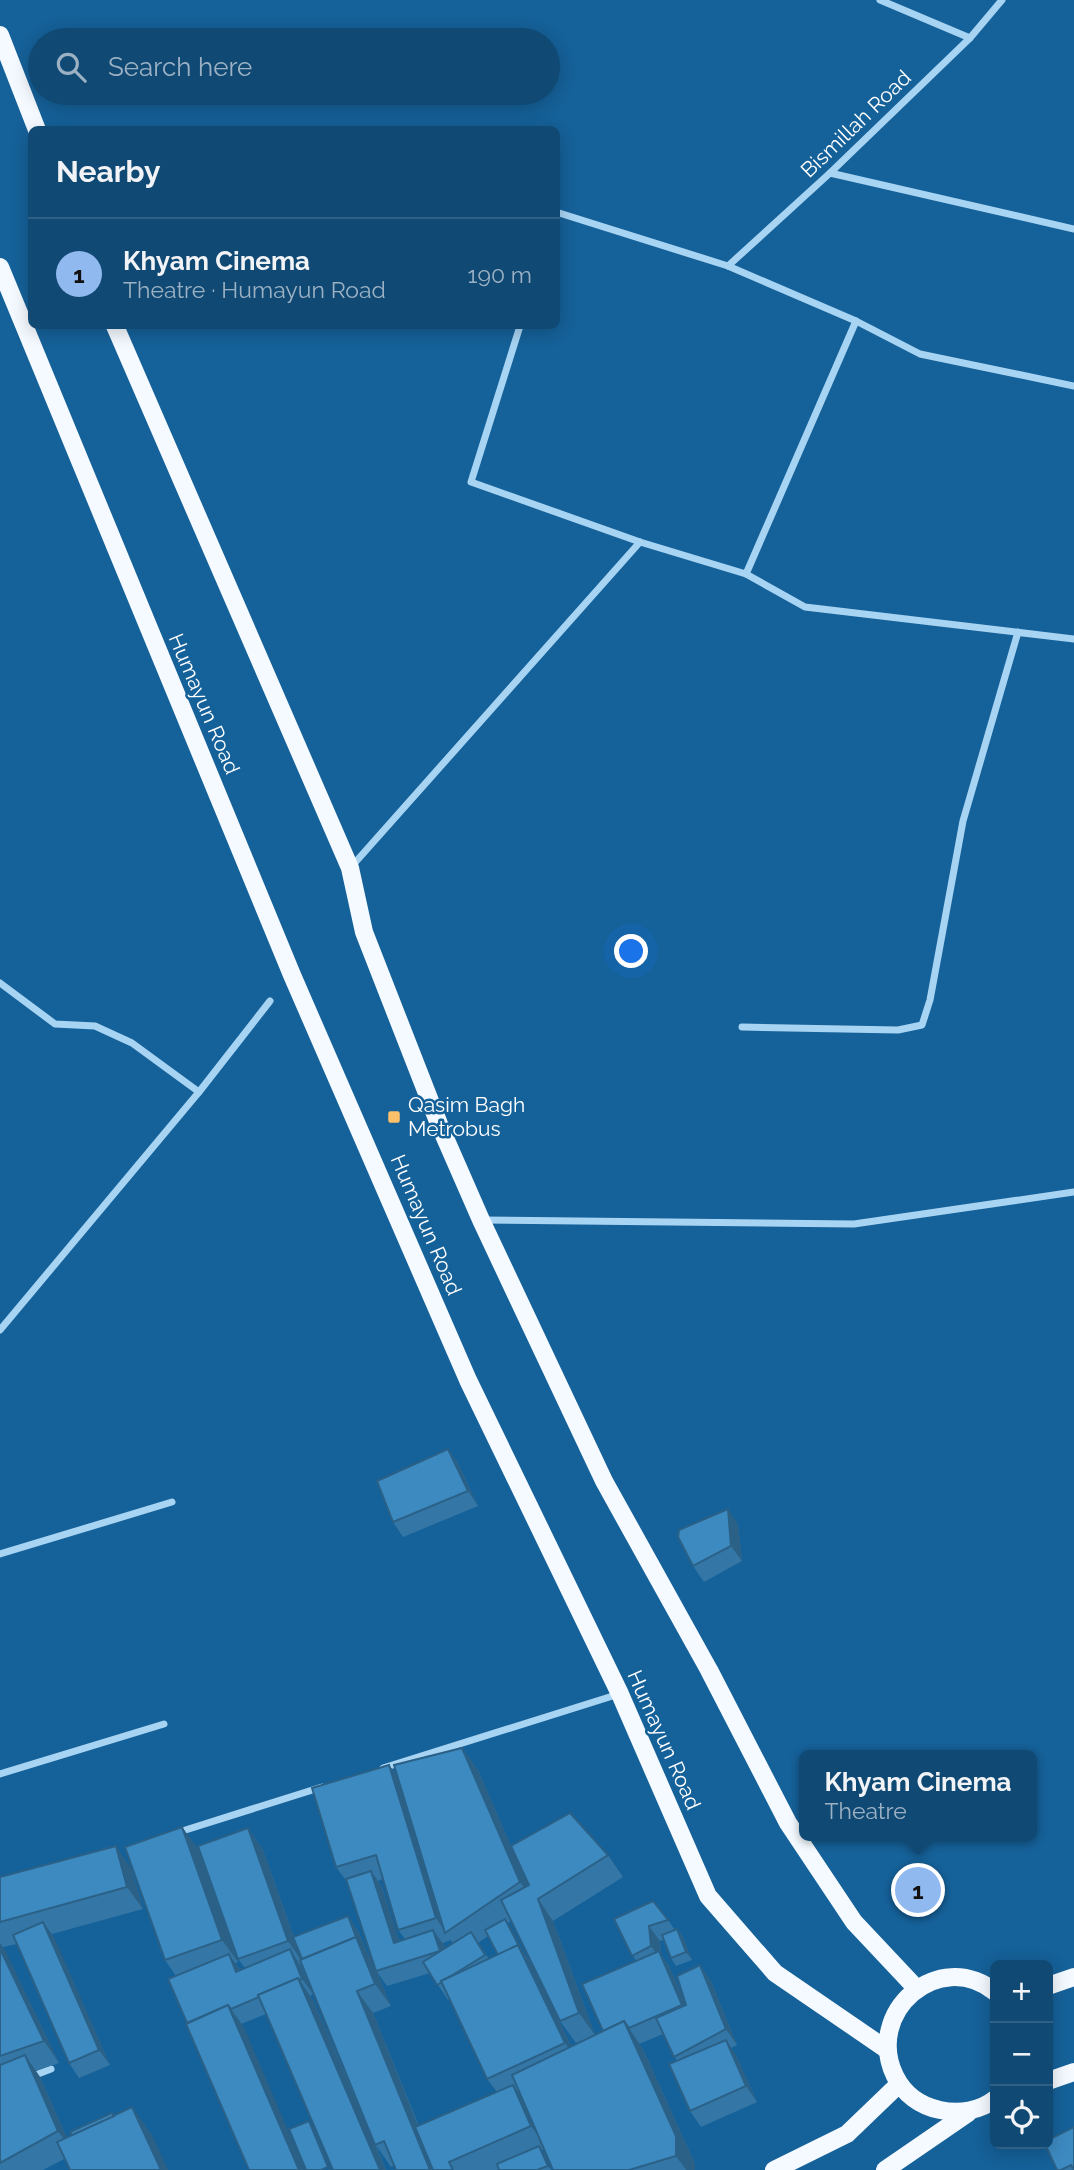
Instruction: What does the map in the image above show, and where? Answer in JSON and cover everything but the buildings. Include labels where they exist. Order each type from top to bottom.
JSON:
[{"type":"main road","points":[[0,36],[35,126]]},
{"type":"main road","name":"Humayun Road","points":[[0,267],[292,975],[457,1354],[620,1694],[708,1896],[775,1973],[886,2049]]},
{"type":"main road","points":[[115,329],[350,868],[364,932],[439,1124],[481,1220],[604,1480],[799,1840]]},
{"type":"main road","points":[[800,1841],[854,1922],[917,1989]]},
{"type":"main road","points":[[971,2111],[950,2112],[930,2108],[913,2099],[899,2084],[890,2066],[886,2049],[888,2031],[894,2014],[904,2000],[933,1981],[950,1977],[971,1980],[990,1990]]},
{"type":"main road","points":[[1053,1984],[1074,1977]]},
{"type":"main road","points":[[1053,2079],[1074,2072]]},
{"type":"main road","points":[[775,2170],[847,2134],[899,2084]]},
{"type":"main road","points":[[885,2170],[971,2111],[990,2102]]},
{"type":"street","points":[[880,0],[970,38]]},
{"type":"street","name":"Bismillah Road","points":[[728,266],[830,173],[970,38],[1002,0]]},
{"type":"street","points":[[830,173],[1074,229]]},
{"type":"street","points":[[560,213],[728,266],[856,320],[920,354],[1074,386]]},
{"type":"street","points":[[746,574],[856,320]]},
{"type":"street","points":[[519,329],[471,482],[640,542],[746,574],[805,607],[1074,639]]},
{"type":"street","points":[[350,868],[640,542]]},
{"type":"street","points":[[742,1027],[898,1030],[922,1025],[930,1000],[963,821],[1018,632]]},
{"type":"street","points":[[0,983],[55,1024],[95,1026],[132,1043],[199,1092]]},
{"type":"street","points":[[0,1329],[199,1092],[270,1001]]},
{"type":"street","points":[[481,1220],[854,1224],[1074,1192]]},
{"type":"street","points":[[0,1554],[172,1502]]},
{"type":"street","points":[[369,1772],[620,1694]]},
{"type":"street","points":[[0,1774],[164,1724]]},
{"type":"street","points":[[172,1835],[330,1785]]},
{"type":"street","points":[[26,2079],[51,2069]]},
{"type":"place","name":"Qasim Bagh Metrobus","points":[[394,1117]]},
{"type":"place","name":"Khyam Cinema","points":[[918,1890]]}]
